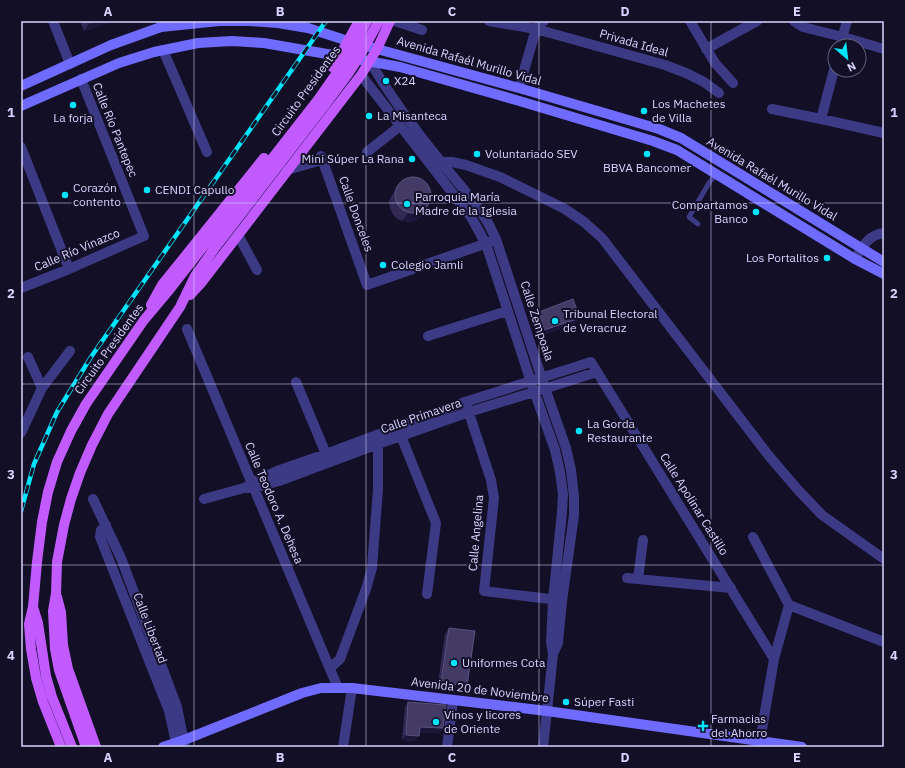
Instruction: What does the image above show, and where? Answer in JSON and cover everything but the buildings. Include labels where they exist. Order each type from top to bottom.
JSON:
[{"type":"main road","name":"Avenida Rafaél Murillo Vidal","points":[[21,86],[160,24],[248,21],[278,23],[308,28],[348,41],[519,88],[658,129],[681,138],[884,262]]},
{"type":"main road","points":[[144,320],[162,285],[298,115],[339,57],[359,21]]},
{"type":"main road","name":"Circuito Presidentes","points":[[72,747],[52,697],[46,676],[38,623],[33,607],[42,522],[48,492],[57,462],[86,404],[144,320],[205,245],[317,101],[350,54],[367,21]]},
{"type":"main road","points":[[372,21],[378,24],[388,22]]},
{"type":"main road","points":[[180,307],[202,282],[361,75],[377,49],[388,22]]},
{"type":"main road","name":"Circuito Presidentes","points":[[86,747],[59,670],[55,649],[53,611],[56,593],[57,562],[64,525],[80,473],[108,414],[180,307],[195,276],[214,249],[325,105],[359,57],[388,22]]},
{"type":"main road","name":"Avenida Rafaél Murillo Vidal","points":[[21,106],[119,63],[163,50],[198,43],[232,41],[264,42],[400,67],[653,141],[677,150],[884,274]]},
{"type":"main road","name":"Calle Zempoala","points":[[348,41],[370,62]]},
{"type":"main road","name":"Calle Zempoala","points":[[339,57],[348,62],[361,75]]},
{"type":"main road","points":[[433,77],[436,66]]},
{"type":"main road","points":[[298,115],[302,113],[311,114],[318,121],[319,130]]},
{"type":"main road","points":[[56,593],[61,612],[63,645],[68,669],[96,747]]},
{"type":"main road","points":[[33,607],[29,624],[31,649],[36,678],[43,702],[61,747]]},
{"type":"main road","name":"Avenida 20 de Noviembre","points":[[163,747],[181,744],[302,693],[321,688],[352,688],[547,711],[802,747]]},
{"type":"street","points":[[53,21],[70,64]]},
{"type":"street","name":"Privada Ideal","points":[[490,21],[536,29],[665,65],[686,72],[704,82],[719,93]]},
{"type":"street","points":[[519,88],[536,29],[544,21]]},
{"type":"street","points":[[690,21],[715,63],[733,83]]},
{"type":"street","points":[[706,48],[756,21]]},
{"type":"street","points":[[794,21],[803,27],[834,38]]},
{"type":"street","points":[[843,38],[847,21]]},
{"type":"street","points":[[388,22],[422,30]]},
{"type":"street","points":[[867,46],[884,49]]},
{"type":"street","points":[[163,50],[207,152]]},
{"type":"street","name":"Calle Zempoala","points":[[370,62],[382,83],[471,217],[486,244],[534,392],[555,450],[560,472],[563,494],[558,600]]},
{"type":"street","name":"Calle Zempoala","points":[[361,75],[400,126],[480,211],[488,223],[496,240],[566,448],[571,470],[574,496],[574,515],[551,642],[553,654],[543,747]]},
{"type":"street","points":[[821,119],[832,78]]},
{"type":"street","name":"Calle Río Pantepec","points":[[81,79],[144,236]]},
{"type":"street","points":[[772,109],[884,133]]},
{"type":"street","points":[[367,152],[400,126]]},
{"type":"street","points":[[21,146],[69,270]]},
{"type":"street","name":"Calle Donceles","points":[[287,170],[322,158],[367,285],[496,240]]},
{"type":"street","points":[[437,165],[452,162],[466,165],[500,177],[565,209],[584,222],[602,238],[769,456],[799,492],[822,515],[884,559]]},
{"type":"street","points":[[855,258],[869,239],[878,234],[884,233]]},
{"type":"street","points":[[238,235],[257,270]]},
{"type":"street","name":"Calle Río Vinazco","points":[[21,288],[69,270],[144,236]]},
{"type":"street","points":[[428,336],[507,311]]},
{"type":"street","name":"Calle Teodoro A. Dehesa","points":[[187,329],[250,487],[338,688]]},
{"type":"street","points":[[21,433],[42,388],[70,351]]},
{"type":"street","points":[[28,357],[42,388]]},
{"type":"street","name":"Calle Primavera","points":[[250,487],[279,481],[378,444],[399,432],[465,402],[591,362]]},
{"type":"street","name":"Calle Apolinar Castillo","points":[[591,362],[774,659]]},
{"type":"street","name":"Calle Primavera","points":[[250,487],[277,471],[326,454],[469,412],[597,372]]},
{"type":"street","points":[[296,382],[326,454]]},
{"type":"street","name":"Calle Angelina","points":[[465,402],[491,480],[494,498],[484,591],[558,600]]},
{"type":"street","points":[[399,432],[436,523],[427,594]]},
{"type":"street","points":[[330,668],[340,659],[366,589],[372,568],[378,489],[378,444]]},
{"type":"street","points":[[204,499],[250,487]]},
{"type":"street","name":"Calle Libertad","points":[[93,499],[121,558],[173,709],[181,744]]},
{"type":"street","points":[[754,537],[789,604],[884,642]]},
{"type":"street","points":[[638,579],[643,540]]},
{"type":"street","points":[[627,578],[731,588]]},
{"type":"street","points":[[760,741],[774,659],[789,604]]},
{"type":"street","points":[[343,747],[352,688]]},
{"type":"street","points":[[447,747],[453,701]]},
{"type":"lane","points":[[698,224],[689,217],[716,173]]},
{"type":"railway","points":[[21,511],[34,464],[57,412],[91,357],[326,21]]},
{"type":"place","name":"X24","points":[[386,81]]},
{"type":"place","name":"La forja","points":[[73,105]]},
{"type":"place","name":"Los Machetes de Villa","points":[[644,111]]},
{"type":"place","name":"La Misanteca","points":[[369,116]]},
{"type":"place","name":"Voluntariado SEV","points":[[477,154]]},
{"type":"place","name":"BBVA Bancomer","points":[[647,154]]},
{"type":"place","name":"Mini Súper La Rana","points":[[412,159]]},
{"type":"place","name":"CENDI Capullo","points":[[147,190]]},
{"type":"place","name":"Corazón contento","points":[[65,195]]},
{"type":"place","name":"Parroquia María Madre de la Iglesia","points":[[407,204]]},
{"type":"place","name":"Compartamos Banco","points":[[756,212]]},
{"type":"place","name":"Los Portalitos","points":[[827,258]]},
{"type":"place","name":"Colegio Jamli","points":[[383,265]]},
{"type":"place","name":"Tribunal Electoral de Veracruz","points":[[555,321]]},
{"type":"place","name":"La Gorda Restaurante","points":[[579,431]]},
{"type":"place","name":"Uniformes Cota","points":[[454,663]]},
{"type":"place","name":"Súper Fasti","points":[[566,702]]},
{"type":"place","name":"Vinos y licores de Oriente","points":[[436,722]]},
{"type":"place","name":"Farmacias del Ahorro","points":[[703,726]]}]
